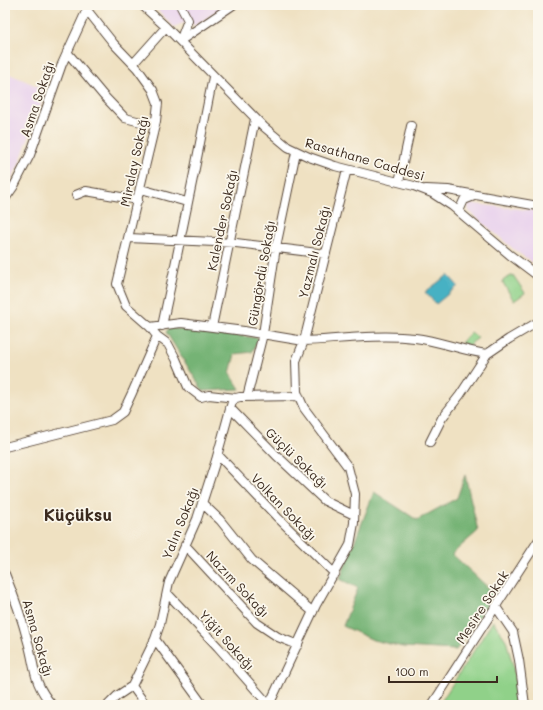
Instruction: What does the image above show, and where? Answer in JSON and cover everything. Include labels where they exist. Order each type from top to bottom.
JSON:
[{"type":"street","name":"Rasathane Caddesi","points":[[142,5],[166,27],[255,119],[280,142],[296,152],[309,157],[425,190],[445,200],[510,256],[538,276]]},
{"type":"street","points":[[180,5],[188,20],[180,41]]},
{"type":"street","points":[[180,41],[233,5]]},
{"type":"street","name":"Asma Sokağı","points":[[5,200],[18,180],[30,155],[67,52],[88,8]]},
{"type":"street","name":"Miralay Sokağı","points":[[88,8],[114,44],[133,64],[153,90],[158,103],[156,121],[141,189],[117,284],[126,306],[150,327],[157,336],[168,344],[188,387],[201,397],[210,395],[236,398]]},
{"type":"street","points":[[133,64],[166,27]]},
{"type":"street","points":[[67,52],[103,95],[125,118],[141,122],[156,121]]},
{"type":"street","points":[[162,326],[181,241],[187,202],[213,76]]},
{"type":"street","name":"Kalender Sokağı","points":[[212,327],[255,119]]},
{"type":"street","points":[[399,182],[411,126]]},
{"type":"street","name":"Güngördü Sokağı","points":[[247,397],[263,334],[276,248],[296,152]]},
{"type":"street","name":"Yazmalı Sokağı","points":[[299,396],[297,392],[296,361],[304,341],[347,169]]},
{"type":"street","points":[[141,189],[187,202]]},
{"type":"street","points":[[425,190],[443,190],[538,206]]},
{"type":"street","points":[[76,195],[86,191],[138,200]]},
{"type":"street","points":[[459,211],[464,200],[475,196]]},
{"type":"street","points":[[129,238],[229,243],[326,254]]},
{"type":"street","points":[[430,442],[442,418],[460,395],[487,354],[508,339],[538,322]]},
{"type":"street","points":[[150,327],[181,323],[304,341],[380,337],[415,338],[472,352],[487,354]]},
{"type":"street","points":[[5,447],[112,420],[123,412],[157,336]]},
{"type":"street","points":[[236,398],[299,396],[304,408],[348,467],[355,494],[354,523],[350,545],[313,612],[269,705]]},
{"type":"street","name":"Yalın Sokağı","points":[[108,705],[117,696],[132,686],[155,639],[160,624],[169,582],[197,518],[218,455],[230,408],[232,402],[236,398]]},
{"type":"street","name":"Güçlü Sokağı","points":[[230,408],[325,501],[354,515]]},
{"type":"street","name":"Volkan Sokağı","points":[[218,455],[335,574]]},
{"type":"street","points":[[202,503],[220,520],[252,560],[313,612]]},
{"type":"street","name":"Mesire Sokak","points":[[432,705],[538,541]]},
{"type":"street","name":"Nazım Sokağı","points":[[186,545],[257,623],[278,637],[298,645]]},
{"type":"street","name":"Asma Sokağı","points":[[5,574],[16,603],[28,643],[35,677],[41,690],[52,705]]},
{"type":"street","name":"Yiğit Sokağı","points":[[167,592],[218,646],[269,705]]},
{"type":"street","points":[[496,607],[513,632],[519,660],[525,705]]},
{"type":"street","points":[[155,639],[203,705]]},
{"type":"street","points":[[132,686],[146,705]]},
{"type":"shaded area","points":[[153,5],[226,5],[194,26],[190,20],[174,27]]},
{"type":"shaded area","points":[[5,72],[46,90],[19,164],[7,187],[5,186]]},
{"type":"shaded area","points":[[474,204],[538,211],[538,266],[517,252],[469,211],[468,205]]},
{"type":"shaded area","points":[[538,375],[538,405],[532,401]]},
{"type":"green space","points":[[513,275],[525,293],[514,301],[502,281]]},
{"type":"green space","points":[[169,328],[259,338],[252,352],[235,354],[230,373],[240,389],[203,391],[166,332]]},
{"type":"green space","points":[[471,332],[478,338],[469,345],[461,343]]},
{"type":"green space","points":[[465,475],[478,531],[452,554],[495,594],[456,650],[403,647],[373,640],[343,626],[358,588],[340,579],[374,492],[417,520],[457,498]]},
{"type":"green space","points":[[493,621],[506,640],[513,666],[519,705],[439,705]]},
{"type":"water","points":[[448,275],[458,286],[436,304],[425,292]]},
{"type":"district","name":"Küçüksu","points":[[78,515]]}]
